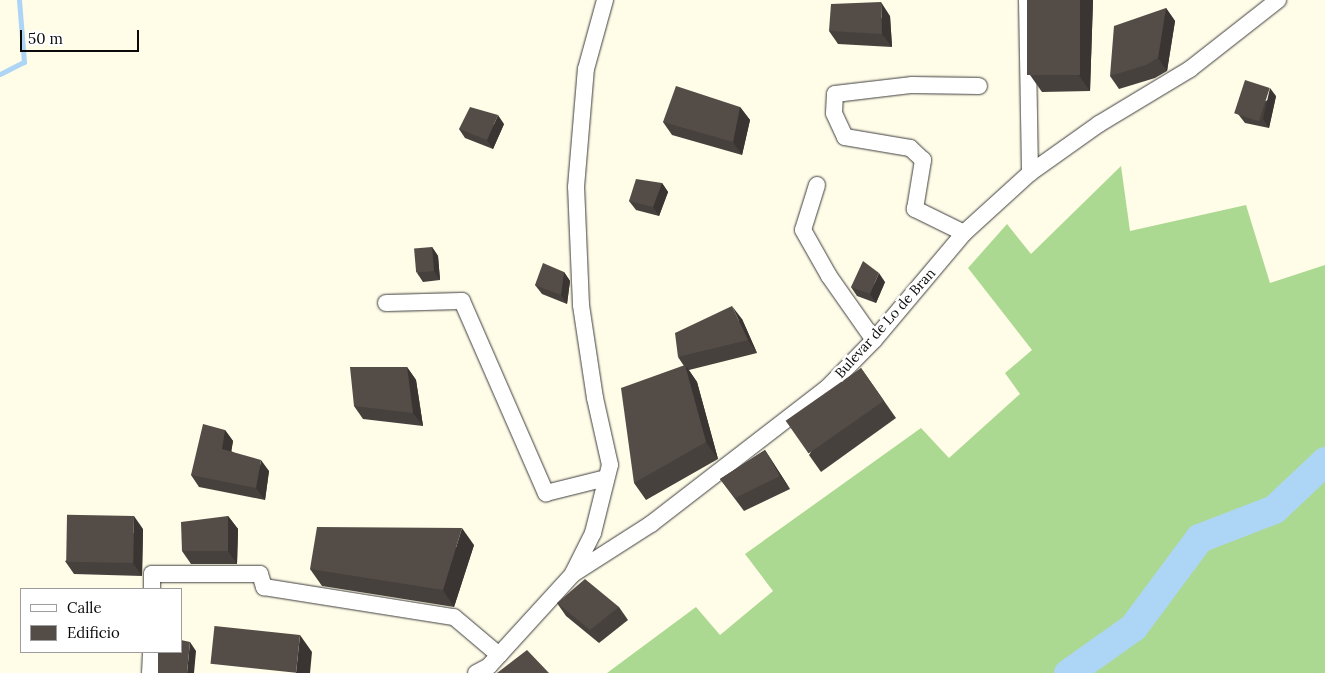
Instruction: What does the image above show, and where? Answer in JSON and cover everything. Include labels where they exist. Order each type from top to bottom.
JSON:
[{"type":"street","points":[[573,574],[593,533],[610,465],[595,398],[581,305],[576,187],[586,69],[605,0]]},
{"type":"street","points":[[1027,0],[1030,173]]},
{"type":"street","name":"Bulevar de Lo de Bran","points":[[476,673],[489,666],[573,574],[651,524],[827,388],[874,340],[964,233],[1030,173],[1099,124],[1190,69],[1278,0]]},
{"type":"street","points":[[964,233],[915,209],[923,160],[910,148],[845,137],[834,113],[835,94],[912,85],[979,86]]},
{"type":"street","points":[[817,185],[803,230],[829,276],[874,340]]},
{"type":"street","points":[[386,303],[462,300],[546,493],[606,478]]},
{"type":"street","points":[[152,588],[152,574],[260,574],[264,587],[454,617],[499,655]]},
{"type":"street","points":[[150,673],[151,653]]},
{"type":"green space","points":[[1121,166],[1130,231],[1246,205],[1270,283],[1325,265],[1325,673],[607,673],[696,607],[720,635],[773,591],[745,554],[921,428],[949,458],[1020,394],[1005,373],[1032,350],[968,268],[1007,224],[1031,254]]},
{"type":"building","points":[[1027,0],[1080,0],[1080,75],[1027,75]]},
{"type":"building","points":[[881,2],[882,34],[829,31],[831,4]]},
{"type":"building","points":[[1166,8],[1158,58],[1146,65],[1110,76],[1114,26]]},
{"type":"building","points":[[1245,80],[1270,88],[1259,121],[1234,113]]},
{"type":"building","points":[[676,86],[740,107],[733,142],[663,122]]},
{"type":"building","points":[[470,107],[498,115],[487,140],[459,129]]},
{"type":"building","points":[[636,179],[662,183],[653,207],[629,201]]},
{"type":"building","points":[[432,247],[434,271],[416,272],[414,249]]},
{"type":"building","points":[[863,261],[879,273],[870,294],[851,287]]},
{"type":"building","points":[[543,263],[564,272],[561,295],[535,285]]},
{"type":"building","points":[[732,306],[748,340],[678,357],[675,333]]},
{"type":"building","points":[[685,365],[706,442],[634,483],[621,388]]},
{"type":"building","points":[[350,367],[407,367],[413,413],[354,406]]},
{"type":"building","points":[[861,368],[884,401],[809,454],[786,421]]},
{"type":"building","points":[[203,424],[225,430],[222,449],[261,460],[256,488],[191,475]]},
{"type":"building","points":[[765,450],[780,476],[735,498],[720,479]]},
{"type":"building","points":[[67,515],[134,516],[133,563],[66,562]]},
{"type":"building","points":[[228,516],[228,551],[182,551],[181,522]]},
{"type":"building","points":[[317,527],[462,528],[443,590],[310,569]]},
{"type":"building","points":[[585,579],[619,607],[590,630],[557,603]]},
{"type":"building","points":[[214,626],[300,635],[296,673],[210,664]]},
{"type":"building","points":[[182,640],[190,642],[187,673],[158,673],[158,653],[182,653]]},
{"type":"building","points":[[527,650],[549,673],[497,673]]},
{"type":"waterway","points":[[0,74],[24,62],[19,0]]},
{"type":"waterway","points":[[1068,673],[1133,627],[1199,538],[1274,509],[1325,461]]}]
